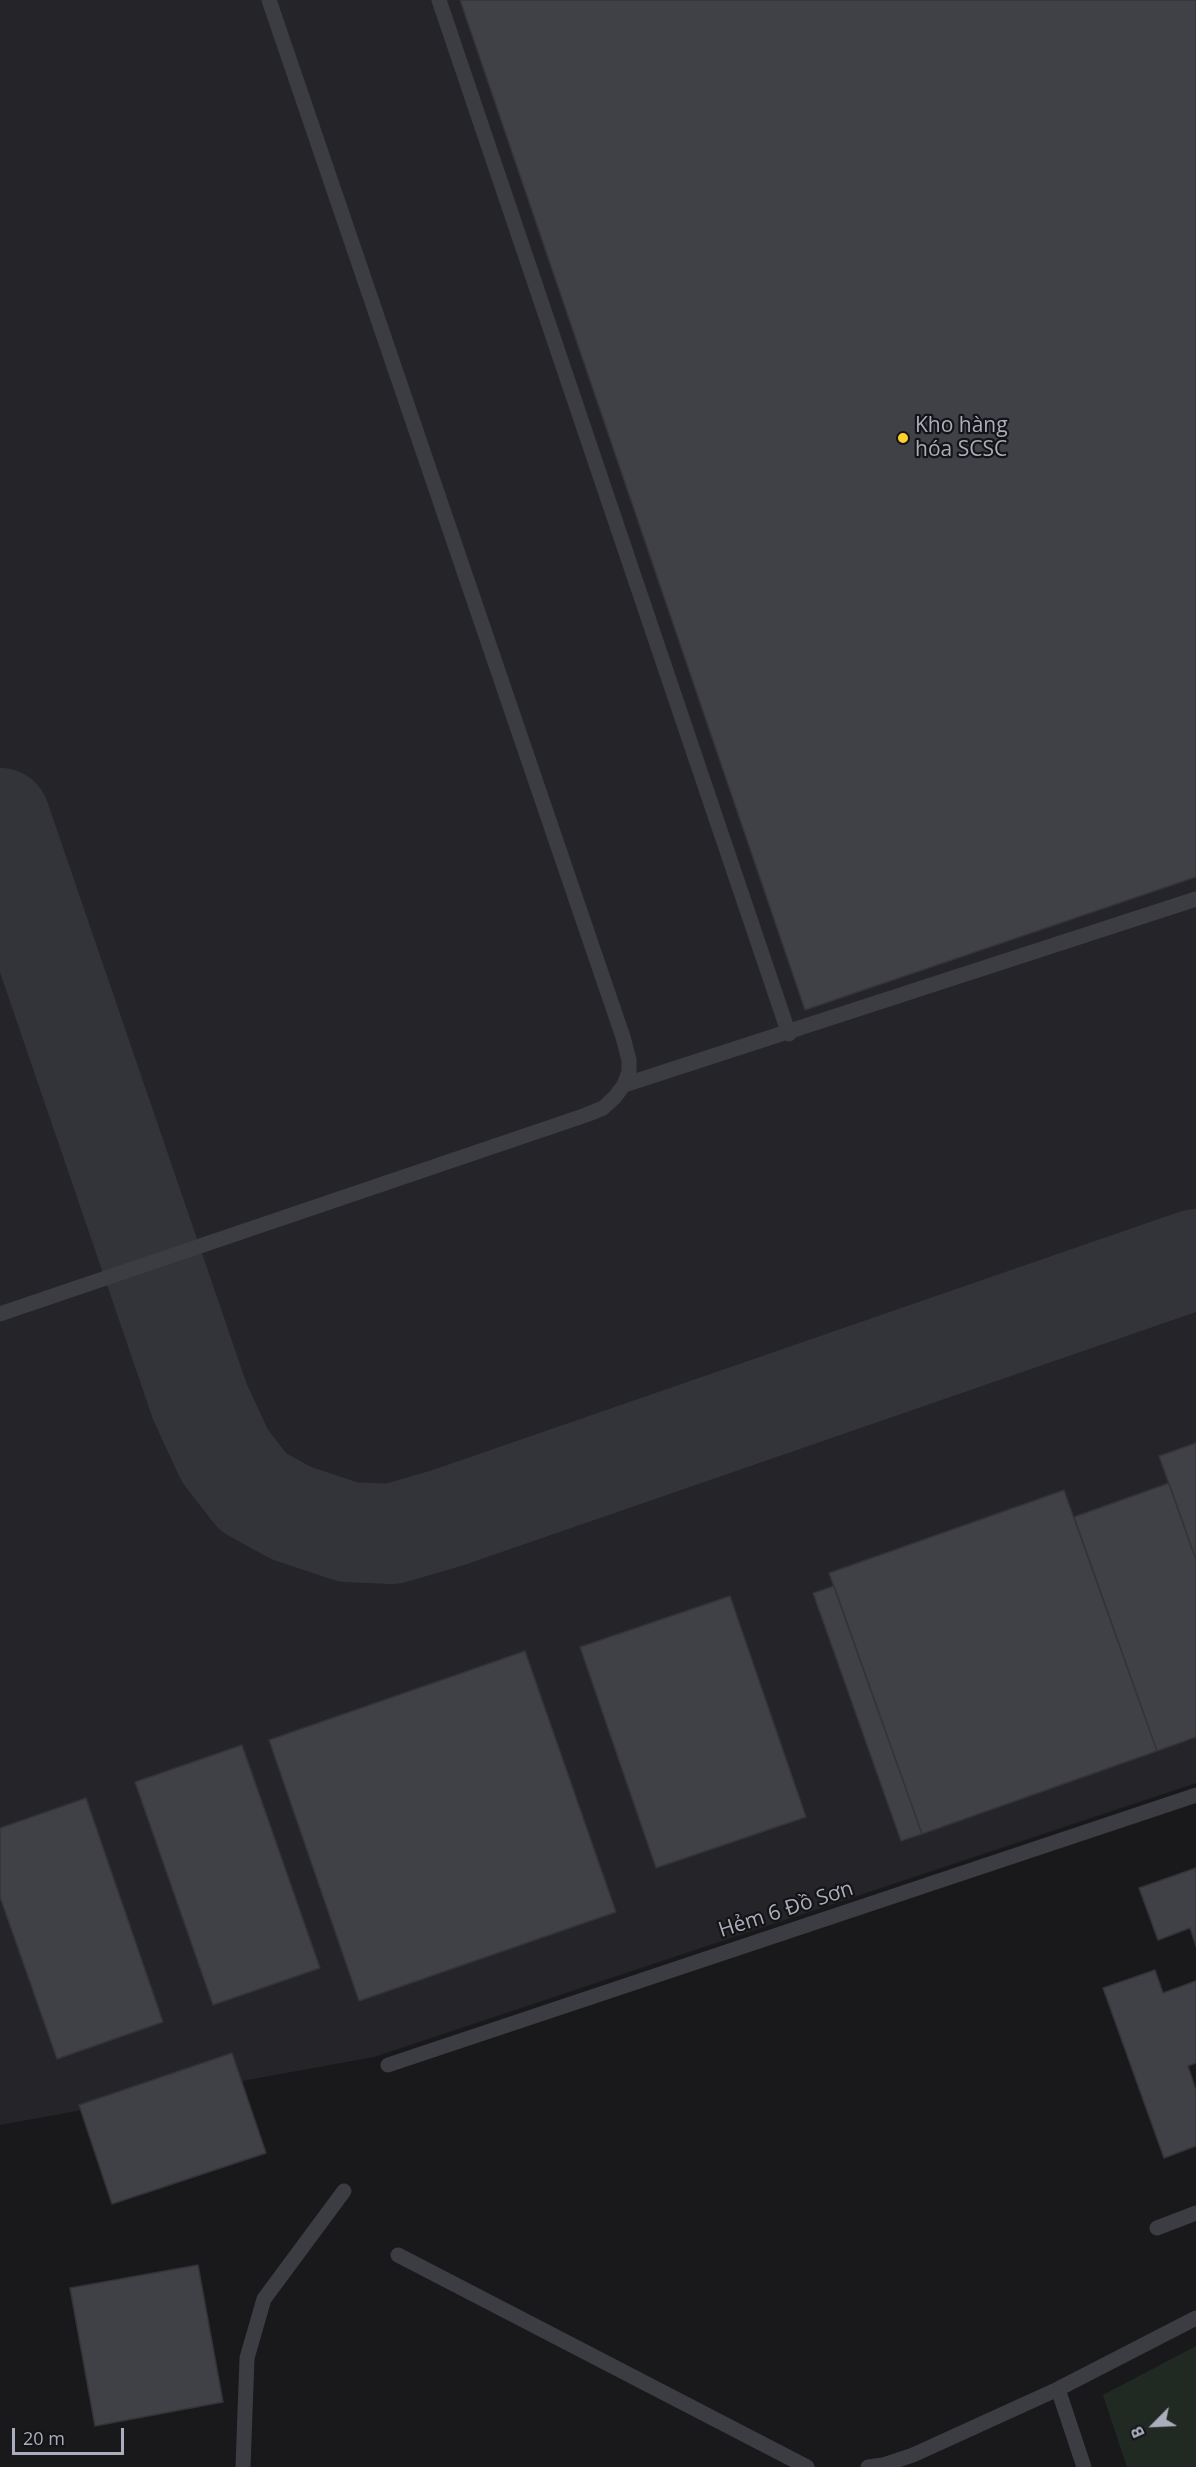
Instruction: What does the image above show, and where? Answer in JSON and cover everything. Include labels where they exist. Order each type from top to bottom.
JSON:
[{"type":"lane","points":[[268,0],[623,1037],[629,1060],[624,1086]]},
{"type":"lane","points":[[439,0],[789,1034]]},
{"type":"lane","points":[[0,1314],[586,1115],[603,1108],[624,1086],[789,1034],[1196,899]]},
{"type":"lane","name":"Hẻm 6 Đồ Sơn","points":[[388,2065],[1196,1795]]},
{"type":"lane","points":[[243,2467],[247,2358],[264,2299],[344,2191]]},
{"type":"lane","points":[[1157,2228],[1196,2213]]},
{"type":"lane","points":[[398,2255],[807,2467]]},
{"type":"lane","points":[[868,2467],[883,2465],[913,2455],[1059,2389],[1196,2318]]},
{"type":"lane","points":[[1059,2389],[1084,2467]]},
{"type":"shaded area","points":[[0,0],[1196,0],[1196,1783],[374,2057],[0,2125]]},
{"type":"shaded area","points":[[1196,2346],[1196,2467],[1127,2467],[1103,2395]]},
{"type":"building","name":"Kho hàng hóa SCSC","points":[[460,0],[1196,0],[1196,877],[805,1010]]},
{"type":"building","points":[[1196,1443],[1196,1560],[1159,1456]]},
{"type":"building","points":[[1169,1483],[1196,1560],[1196,1737],[1157,1751],[1074,1517]]},
{"type":"building","points":[[1064,1490],[1157,1751],[922,1834],[829,1573]]},
{"type":"building","points":[[834,1586],[922,1834],[901,1841],[813,1593]]},
{"type":"building","points":[[730,1596],[806,1817],[656,1868],[580,1647]]},
{"type":"building","points":[[525,1651],[616,1912],[359,2001],[269,1740]]},
{"type":"building","points":[[242,1745],[320,1968],[213,2005],[135,1782]]},
{"type":"building","points":[[86,1798],[163,2022],[57,2059],[0,1897],[0,1828]]},
{"type":"building","points":[[1196,1868],[1196,1946],[1190,1928],[1158,1940],[1139,1888]]},
{"type":"building","points":[[1155,1970],[1163,1993],[1196,1981],[1196,2063],[1188,2066],[1196,2090],[1196,2146],[1164,2158],[1103,1988]]},
{"type":"building","points":[[232,2053],[266,2153],[112,2204],[79,2105]]},
{"type":"building","points":[[198,2265],[223,2402],[95,2426],[70,2288]]},
{"type":"taxiway","points":[[0,818],[200,1402],[225,1456],[253,1492],[291,1513],[348,1532],[392,1534],[447,1518],[1196,1259]]},
{"type":"place","name":"Kho hàng hóa SCSC","points":[[903,438]]}]
